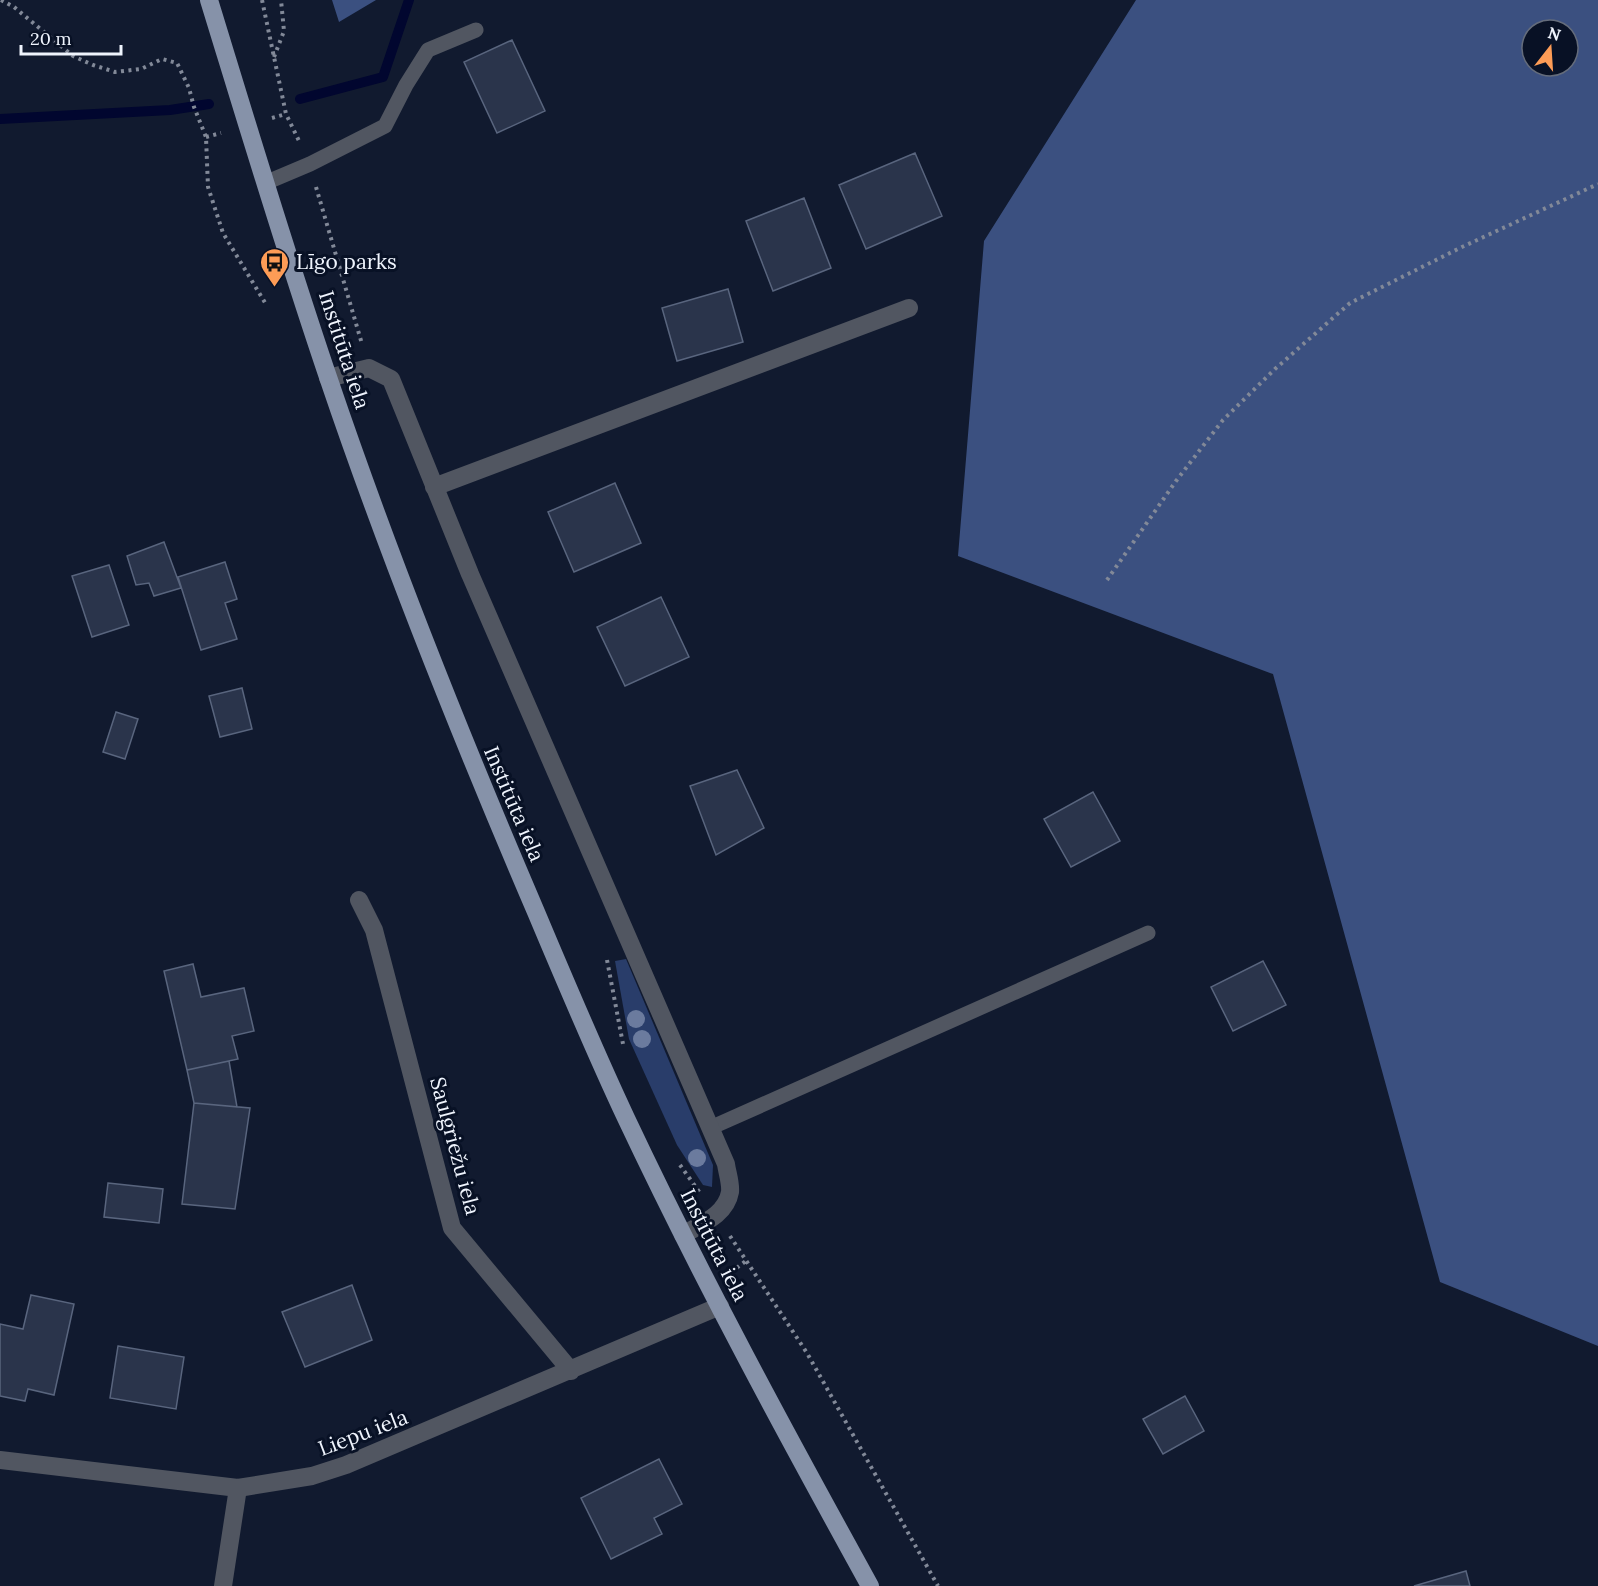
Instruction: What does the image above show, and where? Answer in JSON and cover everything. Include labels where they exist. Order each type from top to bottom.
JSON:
[{"type":"main road","name":"Institūta iela","points":[[209,0],[328,378],[379,521],[469,756],[593,1045],[683,1235],[783,1427],[870,1586]]},
{"type":"street","points":[[434,487],[909,308]]},
{"type":"street","points":[[328,378],[369,368],[391,379],[434,487],[726,1164],[730,1190],[726,1206],[716,1215],[683,1235]]},
{"type":"street","name":"Saulgriežu iela","points":[[359,900],[374,930],[452,1228],[570,1371]]},
{"type":"street","name":"Liepu iela","points":[[0,1460],[238,1488],[312,1476],[346,1465],[720,1306]]},
{"type":"street","points":[[223,1586],[238,1488]]},
{"type":"lane","points":[[265,183],[310,164],[385,126],[406,84],[428,50],[476,30]]},
{"type":"lane","points":[[710,1128],[1148,933]]},
{"type":"path","points":[[1,0],[73,56],[93,65],[115,72],[141,69],[162,59],[177,63],[189,88],[206,137],[208,187],[223,233],[267,306]]},
{"type":"path","points":[[274,58],[284,31],[281,0]]},
{"type":"path","points":[[1107,580],[1176,481],[1223,420],[1275,369],[1350,303],[1462,247],[1598,184]]},
{"type":"shaded area","points":[[332,0],[376,0],[339,22]]},
{"type":"shaded area","points":[[1136,0],[1598,0],[1598,1346],[1440,1282],[1273,674],[958,556],[984,241]]},
{"type":"shaded area","points":[[626,959],[713,1165],[712,1187],[703,1185],[677,1145],[629,1039],[615,961]]},
{"type":"building","points":[[512,40],[545,111],[497,133],[464,62]]},
{"type":"building","points":[[915,153],[942,216],[866,249],[839,185]]},
{"type":"building","points":[[804,198],[831,268],[773,291],[746,221]]},
{"type":"building","points":[[728,289],[743,342],[677,361],[662,308]]},
{"type":"building","points":[[615,483],[641,543],[574,572],[548,512]]},
{"type":"building","points":[[164,542],[181,588],[154,596],[149,583],[136,585],[127,556]]},
{"type":"building","points":[[225,562],[237,599],[225,603],[237,639],[201,650],[178,577]]},
{"type":"building","points":[[109,565],[129,625],[92,637],[72,576]]},
{"type":"building","points":[[661,597],[689,657],[625,686],[597,627]]},
{"type":"building","points":[[242,688],[252,729],[220,737],[209,696]]},
{"type":"building","points":[[116,712],[138,719],[125,759],[103,752]]},
{"type":"building","points":[[737,770],[764,828],[716,855],[690,786]]},
{"type":"building","points":[[1093,792],[1120,841],[1071,867],[1044,819]]},
{"type":"building","points":[[1263,961],[1286,1005],[1233,1031],[1211,987]]},
{"type":"building","points":[[193,964],[201,997],[244,988],[254,1031],[232,1036],[238,1059],[187,1070],[164,971]]},
{"type":"building","points":[[229,1061],[237,1107],[194,1103],[187,1070]]},
{"type":"building","points":[[194,1103],[250,1108],[235,1209],[182,1204]]},
{"type":"building","points":[[108,1183],[163,1189],[159,1223],[104,1217]]},
{"type":"building","points":[[352,1285],[372,1340],[305,1367],[282,1312]]},
{"type":"building","points":[[31,1295],[74,1304],[54,1395],[28,1389],[25,1401],[0,1396],[0,1324],[23,1329]]},
{"type":"building","points":[[118,1346],[184,1357],[176,1409],[110,1398]]},
{"type":"building","points":[[1185,1396],[1204,1431],[1163,1454],[1143,1419]]},
{"type":"building","points":[[659,1459],[682,1504],[654,1518],[662,1534],[611,1559],[581,1498]]},
{"type":"building","points":[[1466,1571],[1470,1586],[1414,1586]]},
{"type":"waterway","points":[[300,99],[383,77],[409,0]]},
{"type":"waterway","points":[[0,119],[170,110],[209,104]]},
{"type":"place","name":"Līgo parks","points":[[275,288]]}]
